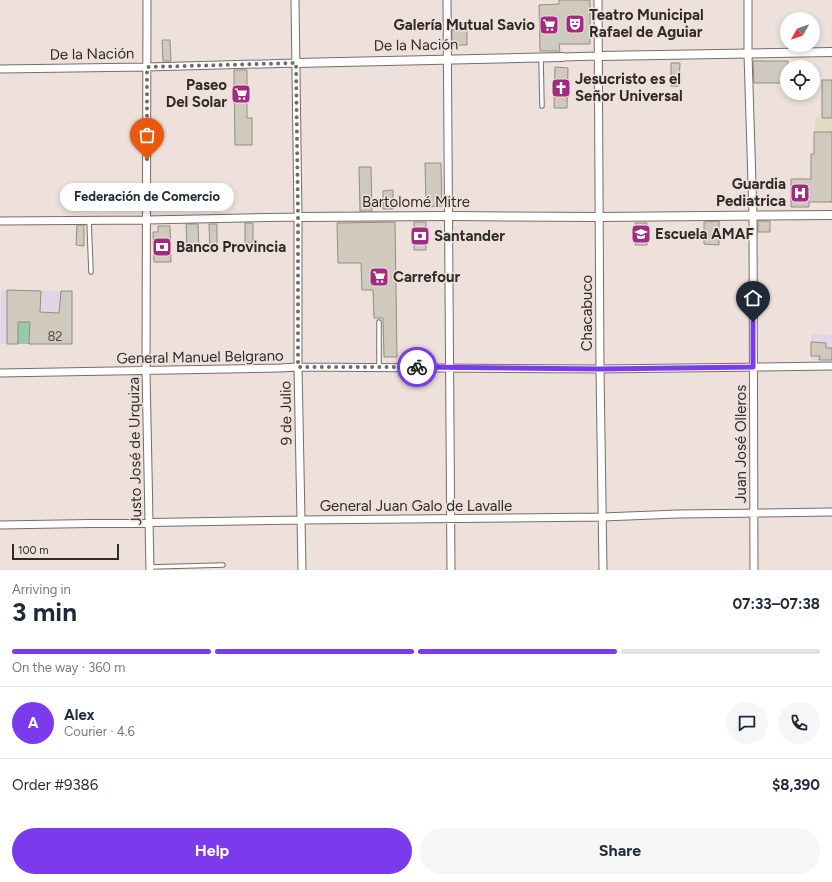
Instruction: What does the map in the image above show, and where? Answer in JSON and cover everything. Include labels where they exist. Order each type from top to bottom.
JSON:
[{"type":"street","name":"Justo José de Urquiza","points":[[147,0],[146,371],[150,569]]},
{"type":"street","name":"9 de Julio","points":[[296,0],[298,367],[302,570]]},
{"type":"street","points":[[447,0],[452,518],[451,570]]},
{"type":"street","name":"Chacabuco","points":[[598,0],[600,369],[603,570]]},
{"type":"street","name":"Juan José Olleros","points":[[748,0],[752,216],[754,570]]},
{"type":"street","name":"De la Nación","points":[[0,69],[147,67],[448,58],[832,52]]},
{"type":"street","name":"Bartolomé Mitre","points":[[0,221],[298,217],[832,215]]},
{"type":"street","name":"General Manuel Belgrano","points":[[0,372],[146,371],[298,367],[600,369],[832,366]]},
{"type":"street","name":"General Juan Galo de Lavalle","points":[[0,525],[452,518],[603,518],[678,514],[832,512]]},
{"type":"lane","points":[[541,57],[542,106]]},
{"type":"lane","points":[[88,220],[91,272]]},
{"type":"lane","points":[[379,322],[379,367]]},
{"type":"lane","points":[[150,569],[223,565]]},
{"type":"shaded area","points":[[815,118],[832,118],[832,203],[815,202]]},
{"type":"shaded area","points":[[1,290],[72,291],[72,344],[0,344]]},
{"type":"shaded area","points":[[811,334],[832,335],[832,361],[811,360]]},
{"type":"green space","points":[[18,322],[30,322],[29,344],[18,344]]},
{"type":"building","points":[[559,0],[590,0],[590,44],[559,44],[560,51],[540,51],[539,5],[559,4]]},
{"type":"building","points":[[452,30],[467,30],[467,45],[452,45]]},
{"type":"building","points":[[162,40],[170,40],[171,61],[163,61]]},
{"type":"building","points":[[753,61],[780,61],[780,83],[754,83]]},
{"type":"building","points":[[671,63],[680,63],[679,86],[671,86]]},
{"type":"building","name":"Jesucristo es el Señor Universal","points":[[555,67],[568,68],[567,108],[554,108]]},
{"type":"building","name":"Paseo Del Solar","points":[[234,70],[247,70],[247,118],[252,118],[252,145],[235,145]]},
{"type":"building","points":[[822,80],[832,80],[832,118],[822,118]]},
{"type":"building","points":[[814,132],[832,132],[832,202],[809,202],[809,207],[791,207],[791,179],[811,179],[811,154],[814,154]]},
{"type":"building","points":[[425,163],[441,163],[442,206],[426,207]]},
{"type":"building","points":[[359,167],[371,167],[372,211],[360,211]]},
{"type":"building","points":[[393,190],[393,209],[383,209],[383,191]]},
{"type":"building","points":[[719,221],[719,245],[704,244],[704,222]]},
{"type":"building","points":[[758,221],[770,221],[770,232],[758,232]]},
{"type":"building","name":"Carrefour","points":[[395,222],[397,357],[384,357],[383,318],[374,318],[373,290],[362,290],[361,263],[338,263],[337,223]]},
{"type":"building","name":"Santander","points":[[414,222],[426,222],[426,250],[414,250]]},
{"type":"building","points":[[245,223],[253,223],[253,243],[245,243]]},
{"type":"building","name":"Escuela AMAF","points":[[635,223],[647,223],[647,245],[635,245]]},
{"type":"building","points":[[186,224],[198,224],[199,249],[187,249]]},
{"type":"building","points":[[209,224],[217,224],[217,252],[210,252]]},
{"type":"building","points":[[77,225],[84,225],[84,246],[76,245]]},
{"type":"building","name":"Banco Provincia","points":[[158,226],[170,226],[171,262],[154,262],[153,232],[158,232]]},
{"type":"building","points":[[7,290],[41,291],[40,312],[59,313],[61,291],[72,291],[72,344],[29,344],[30,322],[18,322],[18,344],[7,344]]},
{"type":"building","points":[[811,342],[826,343],[826,348],[832,348],[832,360],[819,360],[820,356],[811,356]]},
{"type":"way so far","points":[[147,159],[147,67],[296,63],[298,367],[417,367]]},
{"type":"place","name":"Teatro Municipal Rafael de Aguiar","points":[[575,24]]},
{"type":"place","name":"Galería Mutual Savio","points":[[549,25]]},
{"type":"place","name":"Jesucristo es el Señor Universal","points":[[561,88]]},
{"type":"place","name":"Paseo Del Solar","points":[[241,94]]},
{"type":"place","name":"Federación de Comercio","points":[[147,159]]},
{"type":"place","name":"Guardia Pediatrica","points":[[800,193]]},
{"type":"place","name":"Escuela AMAF","points":[[641,234]]},
{"type":"place","name":"Santander","points":[[420,236]]},
{"type":"place","name":"Banco Provincia","points":[[162,247]]},
{"type":"place","name":"Carrefour","points":[[379,277]]},
{"type":"route","points":[[417,367],[600,369],[753,367],[753,322]]}]
